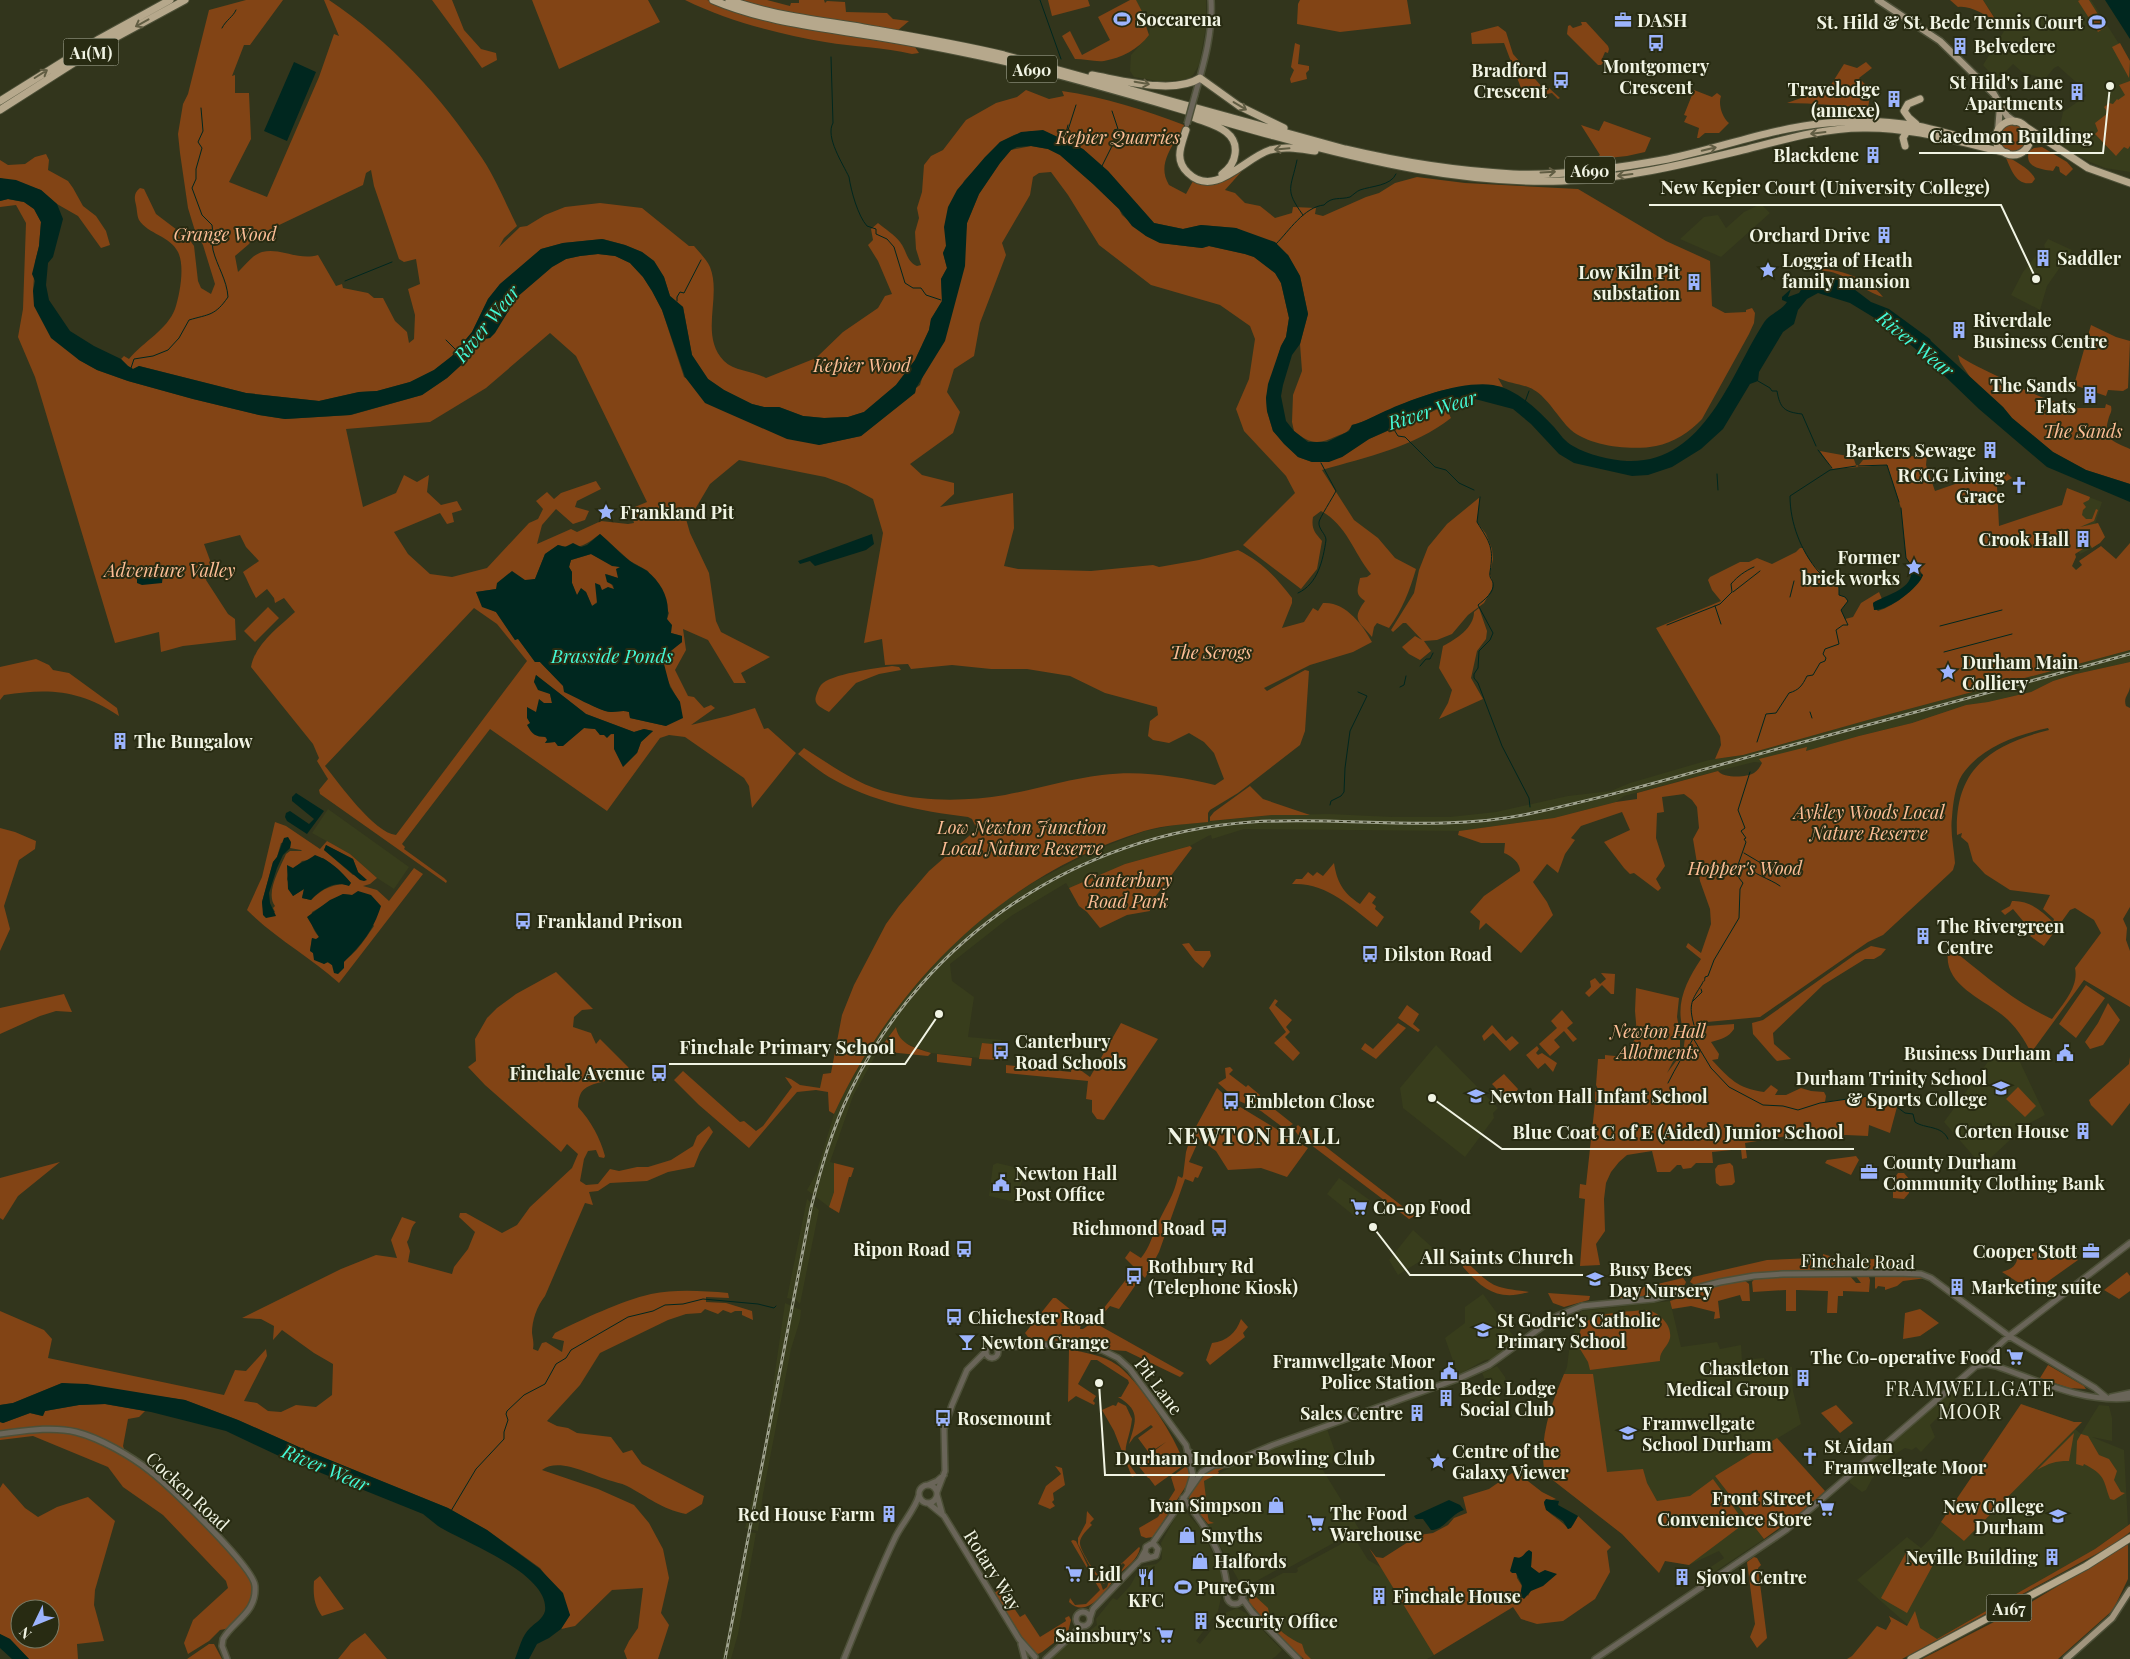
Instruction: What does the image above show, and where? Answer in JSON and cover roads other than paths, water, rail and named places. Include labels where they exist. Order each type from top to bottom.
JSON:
[{"type":"highway","name":"A1(M)","points":[[0,101],[99,39],[170,0]]},
{"type":"highway","name":"A1(M)","points":[[0,110],[102,45],[185,0]]},
{"type":"highway","name":"A690","points":[[713,0],[748,13],[790,23],[918,43],[1003,61],[1348,156],[1445,175],[1512,180],[1562,181],[1643,173],[1804,134],[1860,128],[1906,131],[2007,153]]},
{"type":"highway","name":"A690","points":[[729,0],[772,12],[953,43],[1042,65],[1311,140],[1380,157],[1447,168],[1514,174],[1628,166],[1803,126],[1867,122],[1919,126],[1979,140],[1988,140],[2004,124],[2015,122]]},
{"type":"highway","points":[[1042,65],[1152,85],[1187,85],[1200,78],[1223,96],[1254,115],[1311,140]]},
{"type":"highway","points":[[1919,126],[1904,111],[1908,104],[1920,99]]},
{"type":"highway","points":[[1170,108],[1226,131],[1234,142],[1234,162],[1219,176],[1212,177],[1199,174],[1188,166],[1185,160],[1185,131]]},
{"type":"highway","points":[[2015,122],[2023,125],[2088,168],[2130,183]]},
{"type":"highway","points":[[2023,125],[2029,135],[2028,146]]},
{"type":"highway","points":[[1185,131],[1179,152],[1181,163],[1188,173],[1205,181],[1212,182],[1222,178],[1258,155],[1279,148],[1294,148],[1348,156]]},
{"type":"highway","points":[[1905,146],[1903,138],[1906,131]]},
{"type":"highway","points":[[1998,132],[1997,144],[2007,153],[2016,154],[2037,142],[2051,145]]},
{"type":"highway","name":"A167","points":[[1912,1659],[2086,1566],[2128,1540]]},
{"type":"main road","points":[[1878,0],[1940,41],[1994,94],[2007,116],[2015,122]]},
{"type":"main road","points":[[1998,132],[2000,104]]},
{"type":"main road","points":[[2066,1659],[2112,1618],[2126,1599],[2130,1590]]},
{"type":"street","points":[[1185,131],[1207,50],[1211,24],[1210,0]]},
{"type":"street","points":[[1595,1659],[1786,1530],[1978,1365],[2009,1336],[2130,1243]]},
{"type":"street","name":"Finchale Road","points":[[1215,1465],[1233,1463],[1273,1445],[1482,1370],[1557,1316],[1575,1308],[1594,1304],[1654,1299],[1720,1282],[1769,1275],[1921,1274],[1937,1282],[2009,1336],[2108,1398]]},
{"type":"street","name":"Pit Lane","points":[[996,1347],[1073,1344],[1112,1354],[1130,1369],[1188,1451]]},
{"type":"street","points":[[914,1507],[934,1501],[937,1494],[944,1474],[946,1421],[964,1376],[971,1365],[989,1347],[996,1347],[998,1354]]},
{"type":"street","points":[[978,1359],[994,1358],[1009,1347]]},
{"type":"street","points":[[986,1351],[989,1358]]},
{"type":"street","points":[[1978,1365],[1996,1366],[2069,1392],[2096,1397],[2130,1398]]},
{"type":"street","name":"Finchale Road","points":[[2086,1384],[2093,1389],[2096,1397]]},
{"type":"street","points":[[2108,1398],[2130,1393]]},
{"type":"street","name":"Cocken Road","points":[[0,1434],[35,1430],[76,1432],[126,1454],[172,1490],[232,1553],[254,1580],[255,1598],[251,1608],[223,1639],[222,1646],[227,1659]]},
{"type":"street","points":[[1046,1659],[1050,1653],[1073,1633],[1088,1623],[1093,1609],[1140,1560],[1146,1547],[1152,1544],[1162,1532],[1183,1498],[1203,1472],[1205,1466],[1188,1451]]},
{"type":"street","points":[[1188,1451],[1196,1473],[1203,1472],[1215,1465]]},
{"type":"street","points":[[1188,1491],[1196,1462],[1201,1461],[1215,1465]]},
{"type":"street","points":[[844,1659],[903,1522],[914,1507],[921,1489],[937,1481],[944,1474]]},
{"type":"street","points":[[927,1485],[934,1487],[937,1494]]},
{"type":"street","name":"Rotary Way","points":[[937,1494],[944,1516]]},
{"type":"street","points":[[919,1495],[921,1500],[927,1503]]},
{"type":"street","points":[[1183,1498],[1221,1558],[1227,1576],[1230,1602],[1237,1603],[1252,1612]]},
{"type":"street","name":"Rotary Way","points":[[927,1503],[935,1507],[944,1516],[1019,1639],[1038,1658]]},
{"type":"street","points":[[1179,1504],[1198,1519]]},
{"type":"street","points":[[1140,1560],[1156,1556],[1162,1532]]},
{"type":"street","points":[[1152,1544],[1158,1549]]},
{"type":"street","points":[[1145,1551],[1149,1557]]},
{"type":"street","points":[[1227,1576],[1236,1589],[1242,1593],[1242,1598],[1252,1612],[1298,1659]]},
{"type":"street","points":[[1228,1594],[1231,1589],[1236,1589]]},
{"type":"street","points":[[1237,1603],[1242,1598]]},
{"type":"street","points":[[1073,1633],[1078,1614],[1093,1609]]},
{"type":"street","points":[[1083,1612],[1090,1618]]},
{"type":"street","points":[[1076,1621],[1082,1626]]},
{"type":"street","name":"Rotary Way","points":[[1019,1639],[1025,1659]]},
{"type":"street","points":[[1029,1659],[1038,1658],[1050,1653]]},
{"type":"water","points":[[2105,0],[2130,0],[2130,39]]},
{"type":"water","points":[[294,62],[316,72],[287,141],[264,131]]},
{"type":"water","name":"River Wear","points":[[1043,130],[1083,149],[1108,171],[1154,223],[1183,229],[1201,225],[1236,228],[1275,242],[1288,255],[1300,276],[1308,314],[1300,344],[1292,355],[1281,396],[1286,421],[1294,431],[1308,442],[1327,442],[1349,431],[1352,425],[1427,395],[1468,385],[1481,384],[1502,387],[1519,396],[1541,414],[1563,438],[1573,446],[1586,452],[1600,457],[1627,461],[1654,458],[1676,448],[1695,433],[1712,413],[1763,324],[1787,302],[1782,300],[1782,297],[1791,289],[1788,297],[1799,293],[1806,282],[1816,278],[1829,277],[1846,283],[1871,302],[1889,309],[1930,339],[2003,407],[2012,418],[2053,452],[2086,470],[2130,484],[2130,502],[2047,467],[1979,409],[1927,359],[1891,328],[1850,303],[1818,293],[1807,299],[1798,310],[1794,324],[1783,332],[1759,372],[1758,381],[1750,384],[1723,429],[1701,449],[1672,467],[1648,475],[1632,476],[1574,463],[1559,454],[1531,424],[1513,409],[1475,399],[1440,407],[1369,439],[1342,457],[1329,462],[1312,462],[1298,457],[1284,444],[1273,431],[1267,411],[1268,384],[1286,337],[1289,318],[1281,283],[1275,273],[1254,257],[1245,254],[1209,246],[1202,248],[1160,243],[1146,236],[1132,226],[1119,209],[1060,155],[1048,149],[1031,146],[1017,147],[1011,150],[979,194],[967,223],[965,266],[945,341],[916,388],[915,393],[861,436],[819,445],[787,439],[705,403],[685,377],[662,310],[643,277],[630,263],[615,256],[598,254],[566,259],[552,267],[517,297],[490,338],[476,340],[471,356],[447,378],[422,395],[350,415],[285,419],[259,415],[128,381],[97,370],[79,360],[51,338],[34,306],[33,291],[35,281],[32,274],[39,246],[41,222],[34,209],[24,202],[8,199],[0,201],[0,178],[16,180],[41,190],[57,204],[63,219],[53,257],[48,263],[46,285],[49,300],[70,331],[94,346],[121,359],[133,369],[139,366],[246,393],[319,401],[359,392],[377,391],[410,382],[434,370],[452,356],[472,332],[488,299],[500,284],[541,249],[563,243],[602,239],[642,252],[654,261],[664,277],[670,296],[683,307],[692,355],[708,379],[724,390],[752,404],[764,407],[779,407],[803,416],[824,418],[848,417],[864,412],[896,385],[915,360],[929,330],[931,319],[942,301],[941,279],[947,268],[943,253],[946,246],[944,227],[948,207],[957,190],[1000,142],[1021,132]]},
{"type":"water","name":"Brasside Ponds","points":[[600,534],[626,558],[647,571],[661,587],[668,606],[667,619],[672,625],[671,633],[682,636],[682,642],[666,655],[664,664],[670,687],[680,702],[683,718],[666,726],[630,718],[629,712],[626,711],[605,711],[564,692],[563,686],[540,662],[535,662],[518,639],[515,640],[496,612],[482,607],[476,592],[496,589],[497,583],[512,571],[525,580],[535,579],[545,554],[558,545],[565,547],[573,543],[581,547],[587,545]],"holes":[[[591,554],[612,566],[620,567],[616,569],[618,578],[605,574],[607,582],[613,585],[614,589],[608,587],[602,590],[600,585],[595,583],[597,603],[592,606],[586,592],[581,588],[577,595],[572,583],[572,572],[569,567],[571,560]]]},
{"type":"water","points":[[872,534],[874,544],[866,550],[815,566],[810,561],[800,564],[798,561]]},
{"type":"water","points":[[1913,568],[1923,575],[1916,586],[1895,603],[1874,610],[1873,603],[1897,591],[1908,582]]},
{"type":"water","points":[[159,571],[163,574],[162,583],[142,585],[137,583],[137,573]]},
{"type":"water","name":"Brasside Ponds","points":[[536,675],[586,714],[634,732],[644,729],[653,731],[641,742],[637,753],[623,767],[614,749],[614,734],[607,738],[604,735],[600,735],[595,729],[584,728],[563,746],[558,746],[555,742],[545,743],[546,737],[534,734],[527,725],[530,723],[527,718],[527,707],[536,712],[539,699],[544,703],[552,703],[550,694],[538,690],[534,682]]},
{"type":"water","points":[[296,793],[324,811],[307,834],[287,821],[285,817],[286,813],[290,811],[309,824],[314,819],[292,801],[292,797]]},
{"type":"water","points":[[288,837],[291,842],[290,848],[283,855],[269,893],[270,903],[276,916],[266,918],[263,915],[262,902],[273,862],[277,857],[284,838]]},
{"type":"water","points":[[326,845],[353,859],[358,872],[367,880],[360,880],[324,850]]},
{"type":"water","points":[[315,855],[335,866],[351,883],[349,886],[338,884],[328,887],[311,900],[302,898],[304,889],[293,896],[288,889],[287,865],[293,868]]},
{"type":"water","points":[[358,891],[371,895],[381,906],[366,937],[344,962],[344,968],[338,974],[334,973],[332,965],[328,962],[324,964],[314,960],[313,953],[310,951],[312,938],[316,939],[319,937],[307,917],[330,900],[343,894],[352,895]]},
{"type":"water","name":"River Wear","points":[[62,1383],[87,1384],[185,1400],[238,1420],[310,1452],[448,1508],[487,1530],[540,1569],[563,1593],[570,1615],[561,1629],[537,1644],[529,1659],[515,1659],[525,1634],[541,1619],[545,1611],[543,1597],[534,1584],[520,1572],[503,1560],[438,1526],[423,1514],[279,1456],[226,1431],[151,1412],[105,1404],[79,1405],[45,1411],[43,1416],[30,1413],[3,1423],[0,1422],[0,1405],[13,1403]]},
{"type":"water","points":[[1546,1499],[1559,1501],[1558,1505],[1578,1516],[1571,1528],[1568,1529],[1563,1521],[1546,1510],[1544,1502]]},
{"type":"water","points":[[1449,1500],[1460,1505],[1464,1510],[1436,1529],[1431,1530],[1423,1519],[1416,1519],[1414,1516]]},
{"type":"water","points":[[1529,1550],[1532,1552],[1531,1567],[1539,1573],[1545,1570],[1557,1574],[1543,1586],[1531,1591],[1524,1599],[1520,1596],[1522,1585],[1516,1573],[1510,1571],[1514,1557],[1521,1557]]},
{"type":"water","points":[[0,1634],[10,1639],[10,1649],[20,1649],[29,1659],[12,1659],[0,1648]]},
{"type":"waterway","points":[[1040,0],[1061,59]]},
{"type":"waterway","points":[[222,28],[236,10]]},
{"type":"waterway","points":[[831,57],[833,123],[831,136],[849,177],[858,210],[867,226],[876,229],[876,234],[887,239],[894,247],[905,283],[913,288],[921,288],[926,295],[941,300]]},
{"type":"waterway","points":[[1062,139],[1068,130],[1076,105]]},
{"type":"waterway","points":[[131,368],[134,359],[153,356],[168,350],[179,338],[189,320],[215,311],[228,297],[226,285],[213,250],[212,225],[202,215],[192,188],[196,179],[196,169],[202,148],[198,142],[203,131],[201,108]]},
{"type":"waterway","points":[[1112,111],[1118,129],[1114,130],[1114,140]]},
{"type":"waterway","points":[[1066,133],[1068,125]]},
{"type":"waterway","points":[[1102,166],[1112,146]]},
{"type":"waterway","points":[[1297,160],[1291,183],[1291,194],[1303,215]]},
{"type":"waterway","points":[[1276,244],[1297,220],[1310,210],[1324,205],[1330,200],[1350,197],[1360,190],[1390,181],[1396,174]]},
{"type":"waterway","points":[[677,301],[677,297],[680,292],[684,293],[701,260]]},
{"type":"waterway","points":[[345,281],[392,262]]},
{"type":"waterway","name":"River Wear","points":[[446,340],[458,352]]},
{"type":"waterway","points":[[1758,381],[1772,391],[1777,391],[1781,405],[1784,408],[1791,412],[1802,414],[1816,446]]},
{"type":"waterway","points":[[1525,402],[1529,391]]},
{"type":"waterway","name":"River Wear","points":[[1393,428],[1398,436],[1405,437],[1435,467],[1446,470],[1459,483],[1474,490]]},
{"type":"waterway","points":[[1818,450],[1832,468]]},
{"type":"waterway","points":[[1298,593],[1310,584],[1318,571],[1326,540],[1319,522],[1336,491],[1321,463]]},
{"type":"waterway","points":[[1858,466],[1887,465],[1899,502]]},
{"type":"waterway","points":[[1757,742],[1766,714],[1776,713],[1789,693],[1800,687],[1807,676],[1813,675],[1820,663],[1825,661],[1826,658],[1823,654],[1825,649],[1839,644],[1836,630],[1843,625],[1848,625],[1841,610],[1848,601],[1845,597],[1839,595],[1839,587],[1820,573],[1806,555],[1794,526],[1790,496],[1830,470],[1856,466]]},
{"type":"waterway","points":[[1717,474],[1718,490]]},
{"type":"waterway","points":[[1480,497],[1477,522],[1490,546],[1490,576],[1493,586],[1488,596],[1478,605],[1493,633],[1490,640],[1479,651],[1478,668],[1474,678],[1478,683],[1502,746],[1529,798],[1530,807]]},
{"type":"waterway","points":[[1901,508],[1906,558],[1913,568]]},
{"type":"waterway","points":[[1667,625],[1720,604],[1732,592],[1731,584],[1742,574],[1754,567]]},
{"type":"waterway","points":[[1733,592],[1760,571]]},
{"type":"waterway","points":[[1790,597],[1794,581]]},
{"type":"waterway","points":[[1715,606],[1721,624]]},
{"type":"waterway","points":[[1940,626],[2002,610]]},
{"type":"waterway","points":[[1944,652],[2012,634]]},
{"type":"waterway","points":[[1420,666],[1426,659],[1430,659],[1433,653]]},
{"type":"waterway","points":[[1400,687],[1404,685],[1406,676]]},
{"type":"waterway","points":[[1330,805],[1331,801],[1341,796],[1344,792],[1350,731],[1367,696],[1358,692]]},
{"type":"waterway","points":[[1810,712],[1812,718]]},
{"type":"waterway","points":[[1694,1025],[1691,1012],[1693,998],[1705,977],[1708,976],[1714,960],[1739,918],[1740,889],[1743,883],[1739,878],[1738,865],[1746,842],[1744,839],[1746,838],[1741,831],[1745,828],[1738,810],[1750,772]]},
{"type":"waterway","points":[[1744,853],[1786,878]]},
{"type":"waterway","points":[[1738,865],[1745,864],[1752,871],[1780,886]]},
{"type":"waterway","points":[[1693,1001],[1702,992],[1701,989]]},
{"type":"waterway","points":[[1695,1033],[1693,1038],[1711,1068],[1729,1087],[1763,1105],[1783,1106],[1798,1110],[1820,1103],[1868,1096],[1888,1105],[1893,1104],[1905,1113],[1913,1114],[1915,1122],[1942,1131],[1948,1139]]},
{"type":"waterway","points":[[1668,1083],[1693,1039]]},
{"type":"waterway","points":[[451,1511],[476,1469],[504,1439],[508,1420],[507,1411],[524,1395],[545,1384],[556,1364],[566,1358],[571,1350],[628,1317],[653,1311],[665,1305],[683,1304],[703,1299],[758,1304],[774,1308],[776,1306]]},
{"type":"railway","points":[[725,1659],[811,1208],[832,1134],[850,1092],[882,1036],[920,986],[965,941],[1014,903],[1069,872],[1127,847],[1188,831],[1252,822],[1425,823],[1494,820],[1528,814],[1655,783],[2130,654]]},
{"type":"place","name":"Soccarena","points":[[1122,19]]},
{"type":"place","name":"DASH","points":[[1623,20]]},
{"type":"place","name":"St. Hild & St. Bede Tennis Court","points":[[2097,22]]},
{"type":"place","name":"Montgomery Crescent","points":[[1656,43]]},
{"type":"place","name":"Belvedere","points":[[1960,46]]},
{"type":"place","name":"Bradford Crescent","points":[[1561,80]]},
{"type":"place","name":"Caedmon Building","points":[[2110,86]]},
{"type":"place","name":"St Hild's Lane Apartments","points":[[2077,92]]},
{"type":"place","name":"Travelodge (annexe)","points":[[1894,99]]},
{"type":"place","name":"Blackdene","points":[[1873,155]]},
{"type":"place","name":"Orchard Drive","points":[[1884,235]]},
{"type":"place","name":"Saddler","points":[[2043,258]]},
{"type":"place","name":"Loggia of Heath family mansion","points":[[1768,270]]},
{"type":"place","name":"New Kepier Court (University College)","points":[[2036,279]]},
{"type":"place","name":"Low Kiln Pit substation","points":[[1694,282]]},
{"type":"place","name":"Riverdale Business Centre","points":[[1959,330]]},
{"type":"place","name":"The Sands Flats","points":[[2090,395]]},
{"type":"place","name":"Barkers Sewage","points":[[1990,450]]},
{"type":"place","name":"RCCG Living Grace","points":[[2019,485]]},
{"type":"place","name":"Frankland Pit","points":[[606,512]]},
{"type":"place","name":"Crook Hall","points":[[2083,539]]},
{"type":"place","name":"Former brick works","points":[[1914,567]]},
{"type":"place","name":"Durham Main Colliery","points":[[1948,672]]},
{"type":"place","name":"The Bungalow","points":[[120,741]]},
{"type":"place","name":"Frankland Prison","points":[[523,921]]},
{"type":"place","name":"The Rivergreen Centre","points":[[1923,936]]},
{"type":"place","name":"Dilston Road","points":[[1370,954]]},
{"type":"place","name":"Finchale Primary School","points":[[939,1014]]},
{"type":"place","name":"Canterbury Road Schools","points":[[1001,1051]]},
{"type":"place","name":"Business Durham","points":[[2065,1053]]},
{"type":"place","name":"Finchale Avenue","points":[[659,1073]]},
{"type":"place","name":"Durham Trinity School & Sports College","points":[[2001,1088]]},
{"type":"place","name":"Newton Hall Infant School","points":[[1476,1096]]},
{"type":"place","name":"Blue Coat C of E (Aided) Junior School","points":[[1432,1098]]},
{"type":"place","name":"Embleton Close","points":[[1231,1101]]},
{"type":"place","name":"Corten House","points":[[2083,1131]]},
{"type":"place","name":"County Durham Community Clothing Bank","points":[[1869,1172]]},
{"type":"place","name":"Newton Hall Post Office","points":[[1001,1183]]},
{"type":"place","name":"Co-op Food","points":[[1359,1207]]},
{"type":"place","name":"All Saints Church","points":[[1373,1227]]},
{"type":"place","name":"Richmond Road","points":[[1219,1228]]},
{"type":"place","name":"Ripon Road","points":[[964,1249]]},
{"type":"place","name":"Cooper Stott","points":[[2091,1251]]},
{"type":"place","name":"Rothbury Rd (Telephone Kiosk)","points":[[1134,1276]]},
{"type":"place","name":"Busy Bees Day Nursery","points":[[1595,1279]]},
{"type":"place","name":"Marketing suite","points":[[1957,1287]]},
{"type":"place","name":"Chichester Road","points":[[954,1317]]},
{"type":"place","name":"St Godric's Catholic Primary School","points":[[1483,1330]]},
{"type":"place","name":"Newton Grange","points":[[967,1342]]},
{"type":"place","name":"The Co-operative Food","points":[[2015,1357]]},
{"type":"place","name":"Framwellgate Moor Police Station","points":[[1449,1371]]},
{"type":"place","name":"Chastleton Medical Group","points":[[1803,1378]]},
{"type":"place","name":"Durham Indoor Bowling Club","points":[[1099,1383]]},
{"type":"place","name":"Bede Lodge Social Club","points":[[1446,1398]]},
{"type":"place","name":"Sales Centre","points":[[1417,1413]]},
{"type":"place","name":"Rosemount","points":[[943,1418]]},
{"type":"place","name":"Framwellgate School Durham","points":[[1628,1433]]},
{"type":"place","name":"St Aidan Framwellgate Moor","points":[[1810,1456]]},
{"type":"place","name":"Centre of the Galaxy Viewer","points":[[1438,1461]]},
{"type":"place","name":"Ivan Simpson","points":[[1276,1505]]},
{"type":"place","name":"Front Street Convenience Store","points":[[1826,1508]]},
{"type":"place","name":"Red House Farm","points":[[889,1514]]},
{"type":"place","name":"New College Durham","points":[[2058,1516]]},
{"type":"place","name":"The Food Warehouse","points":[[1316,1523]]},
{"type":"place","name":"Smyths","points":[[1187,1535]]},
{"type":"place","name":"Neville Building","points":[[2052,1557]]},
{"type":"place","name":"Halfords","points":[[1200,1561]]},
{"type":"place","name":"Lidl","points":[[1074,1574]]},
{"type":"place","name":"KFC","points":[[1146,1577]]},
{"type":"place","name":"Sjovol Centre","points":[[1682,1577]]},
{"type":"place","name":"PureGym","points":[[1183,1587]]},
{"type":"place","name":"Finchale House","points":[[1379,1596]]},
{"type":"place","name":"Security Office","points":[[1201,1621]]},
{"type":"place","name":"Sainsbury's","points":[[1165,1635]]},
{"type":"district","name":"NEWTON HALL","points":[[1254,1135]]},
{"type":"district","name":"FRAMWELLGATE MOOR","points":[[1970,1398]]},
{"type":"park label","name":"Kepier Quarries","points":[[1118,137]]},
{"type":"park label","name":"Grange Wood","points":[[225,234]]},
{"type":"park label","name":"Kepier Wood","points":[[862,365]]},
{"type":"park label","name":"The Sands","points":[[2083,431]]},
{"type":"park label","name":"Adventure Valley","points":[[170,570]]},
{"type":"park label","name":"The Scrogs","points":[[1211,652]]},
{"type":"park label","name":"Aykley Woods Local Nature Reserve","points":[[1869,822]]},
{"type":"park label","name":"Low Newton Junction Local Nature Reserve","points":[[1022,838]]},
{"type":"park label","name":"Hopper's Wood","points":[[1745,868]]},
{"type":"park label","name":"Canterbury Road Park","points":[[1128,890]]},
{"type":"park label","name":"Newton Hall Allotments","points":[[1658,1041]]}]
